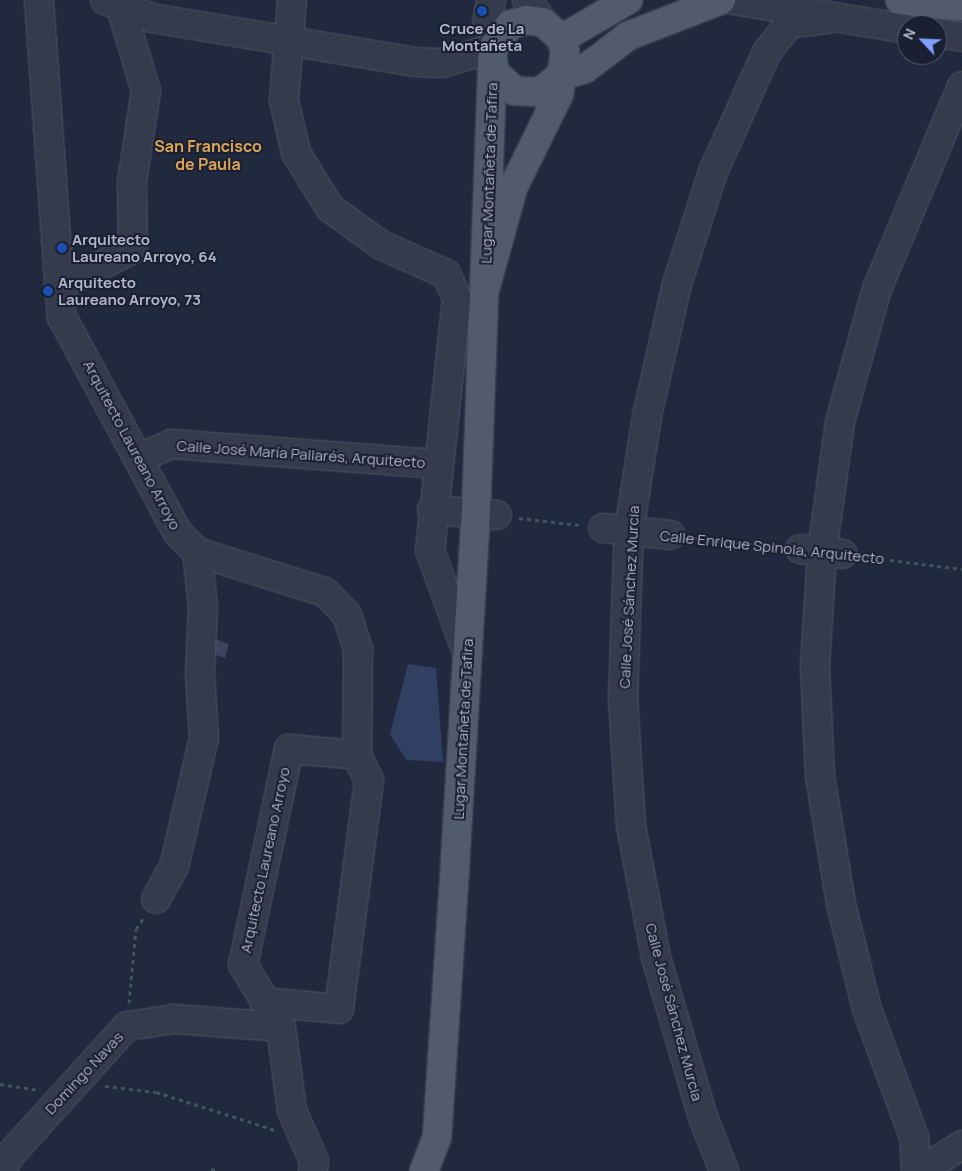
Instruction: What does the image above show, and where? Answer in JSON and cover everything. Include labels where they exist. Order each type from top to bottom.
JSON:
[{"type":"main road","points":[[494,49],[510,25],[526,20],[552,30],[628,0]]},
{"type":"main road","name":"Lugar Montañeta de Tafira","points":[[560,76],[585,69],[628,36],[721,0]]},
{"type":"main road","points":[[900,0],[962,6]]},
{"type":"main road","name":"Lugar Montañeta de Tafira","points":[[494,49],[504,84],[527,94],[552,86],[560,76],[565,64],[552,30]]},
{"type":"main road","name":"Lugar Montañeta de Tafira","points":[[424,1171],[437,1137],[467,653],[487,514],[485,182],[494,49]]},
{"type":"main road","name":"Lugar Montañeta de Tafira","points":[[486,286],[513,188],[559,94],[560,76]]},
{"type":"street","name":"Arquitecto Laureano Arroyo","points":[[38,0],[58,287],[62,318],[140,458],[178,533],[197,552],[325,592],[347,615],[358,649],[357,755],[289,749],[244,965],[264,1002],[281,1027],[292,1111],[304,1139],[313,1171]]},
{"type":"street","points":[[292,0],[287,37],[284,100],[296,152],[330,208],[381,245],[446,274],[457,298],[436,464],[430,550],[467,653]]},
{"type":"street","points":[[113,3],[152,18],[287,37],[424,62],[442,63],[494,49],[487,22],[491,0]]},
{"type":"street","points":[[527,0],[552,30]]},
{"type":"street","points":[[733,0],[897,28]]},
{"type":"street","points":[[58,287],[133,249],[132,182],[146,91],[113,3]]},
{"type":"street","name":"Calle José Sánchez Murcia","points":[[724,1171],[702,1117],[656,958],[631,826],[623,699],[616,529],[647,416],[677,284],[713,172],[767,52],[789,24],[833,18]]},
{"type":"street","points":[[947,35],[962,37]]},
{"type":"street","points":[[916,1171],[914,1137],[868,1009],[841,904],[820,776],[815,667],[822,552],[840,422],[876,289],[962,86]]},
{"type":"street","name":"Calle José María Pallarés, Arquitecto","points":[[140,458],[172,444],[436,464]]},
{"type":"street","points":[[432,510],[487,514]]},
{"type":"street","name":"Calle Enrique Spinola, Arquitecto","points":[[616,529],[671,535]]},
{"type":"street","points":[[156,899],[174,867],[204,738],[200,676],[203,606],[197,552]]},
{"type":"street","points":[[264,1002],[339,1009],[369,781],[357,755]]},
{"type":"street","name":"Domingo Navas","points":[[2,1171],[10,1155],[127,1026],[175,1019],[281,1027]]},
{"type":"street","points":[[921,1171],[962,1145]]},
{"type":"path","points":[[487,514],[616,529]]},
{"type":"path","name":"Calle Enrique Spinola, Arquitecto","points":[[671,535],[962,569]]},
{"type":"path","points":[[127,1026],[136,930],[156,899]]},
{"type":"path","points":[[0,1084],[51,1092],[99,1085],[156,1092],[304,1139]]},
{"type":"path","points":[[211,1168],[218,1171]]},
{"type":"water","points":[[408,664],[436,668],[443,762],[406,760],[390,734]]},
{"type":"building","points":[[215,639],[229,644],[225,658],[210,653]]},
{"type":"place","name":"Cruce de La Montañeta","points":[[482,11]]},
{"type":"place","name":"Arquitecto Laureano Arroyo, 64","points":[[62,248]]},
{"type":"place","name":"Arquitecto Laureano Arroyo, 73","points":[[48,291]]},
{"type":"district","name":"San Francisco de Paula","points":[[208,155]]}]
